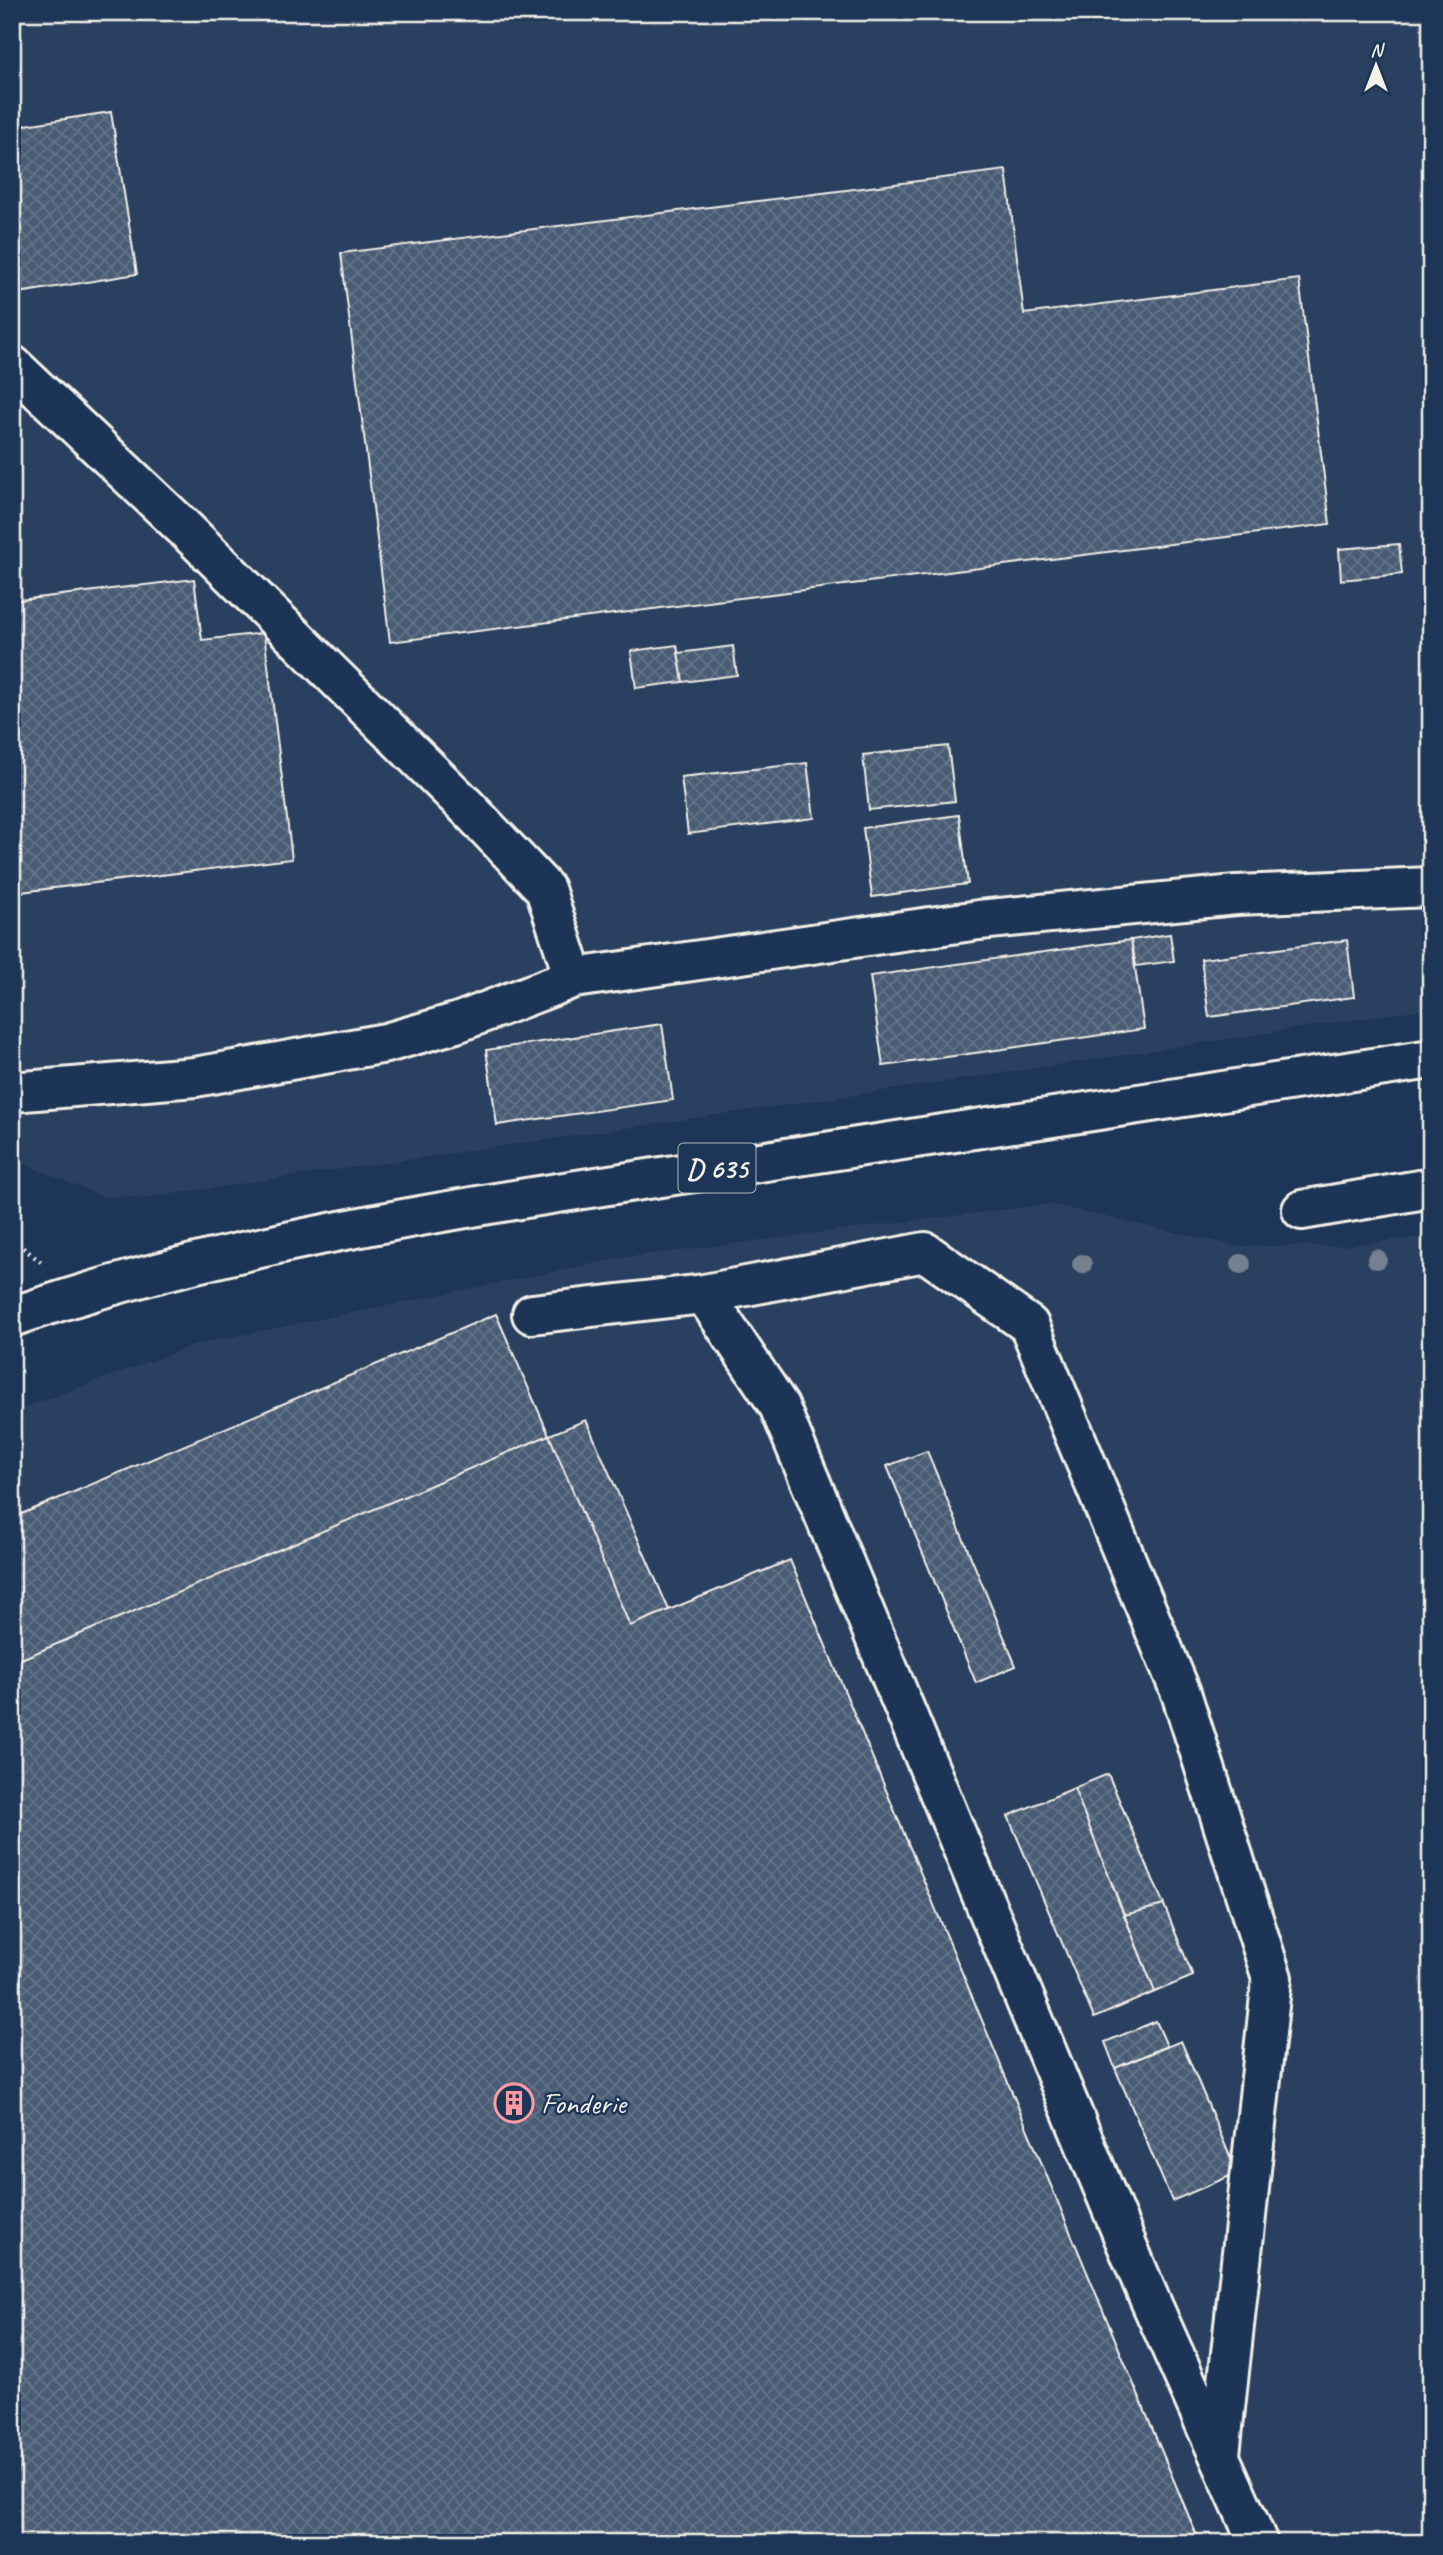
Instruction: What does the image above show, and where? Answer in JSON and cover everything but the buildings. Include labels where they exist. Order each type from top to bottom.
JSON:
[{"type":"main road","points":[[12,365],[213,556],[466,806],[545,889],[574,978]]},
{"type":"main road","points":[[12,1092],[195,1077],[386,1044],[459,1022],[574,978],[979,920],[1236,895],[1431,887]]},
{"type":"main road","name":"D 635","points":[[12,1318],[80,1294],[280,1243],[496,1202],[1431,1059]]},
{"type":"main road","points":[[1302,1210],[1431,1188]]},
{"type":"main road","points":[[532,1314],[704,1294],[925,1252],[1029,1325],[1181,1693],[1272,1979],[1219,2456]]},
{"type":"main road","points":[[704,1294],[779,1406],[1146,2291],[1258,2543]]},
{"type":"shaded area","points":[[12,12],[1431,12],[1431,1008],[958,1080],[150,1197],[101,1196],[12,1159]]},
{"type":"shaded area","points":[[1048,1204],[1237,1246],[1341,1246],[1431,1236],[1431,2543],[12,2543],[12,1412],[197,1344],[627,1257]]},
{"type":"place","name":"Fonderie","points":[[514,2103]]}]
